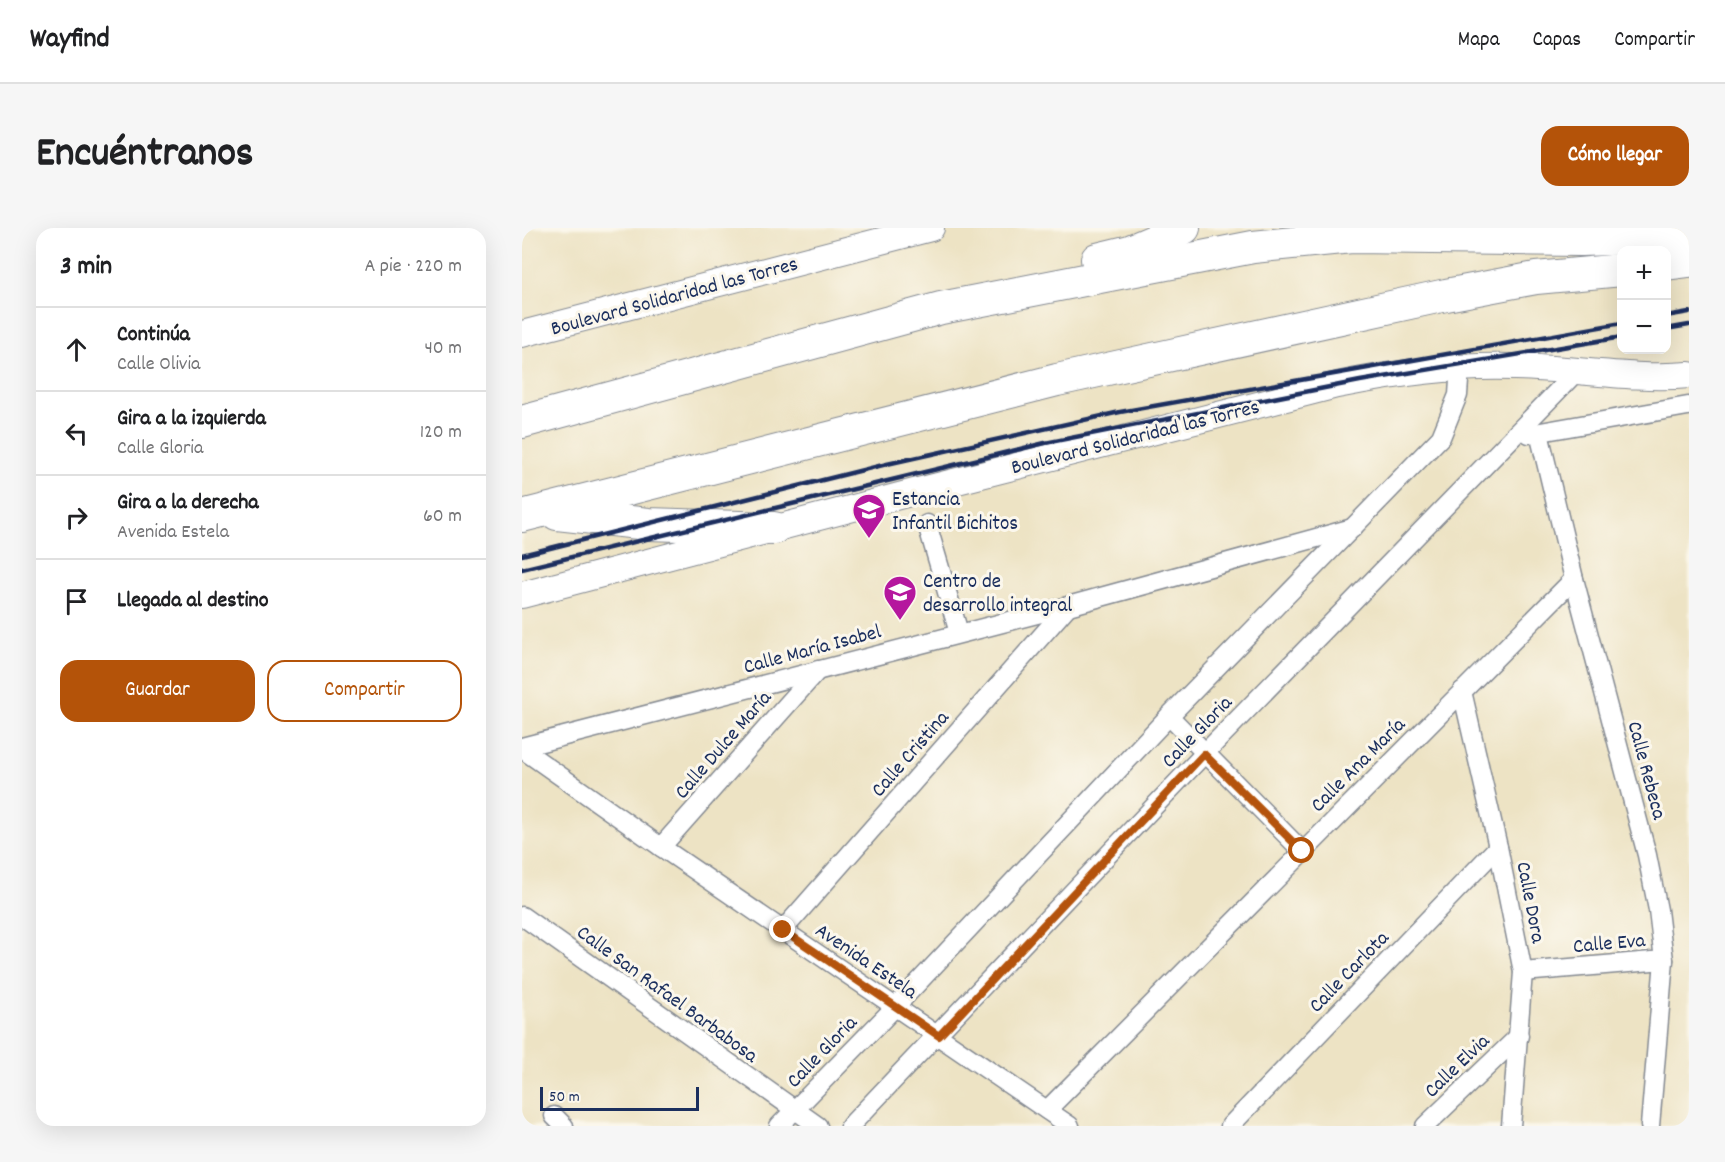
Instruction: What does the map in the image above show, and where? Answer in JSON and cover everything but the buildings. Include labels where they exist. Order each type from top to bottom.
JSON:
[{"type":"highway","points":[[941,308],[1016,281],[1130,251],[1184,228]]},
{"type":"highway","points":[[522,422],[941,308],[1252,247],[1352,237],[1582,240],[1689,236]]},
{"type":"highway","points":[[1671,263],[1689,261]]},
{"type":"highway","points":[[530,514],[1068,378],[1446,295],[1536,278],[1617,270]]},
{"type":"highway","points":[[530,514],[648,524],[774,528]]},
{"type":"main road","name":"Boulevard Solidaridad las Torres","points":[[522,334],[931,228]]},
{"type":"main road","name":"Boulevard Solidaridad las Torres","points":[[522,595],[774,528],[1337,385],[1399,373],[1460,366],[1685,376]]},
{"type":"street","name":"Calle Gloria","points":[[779,1126],[895,1007],[1169,716],[1356,527],[1441,437],[1451,419],[1458,395],[1460,366]]},
{"type":"street","name":"Calle Gloria","points":[[850,1126],[939,1036],[1204,754],[1516,437],[1577,371]]},
{"type":"street","points":[[1516,437],[1689,407],[1685,376]]},
{"type":"street","name":"Calle Rebeca","points":[[1539,432],[1574,579],[1647,855],[1664,960],[1650,1126]]},
{"type":"street","points":[[927,524],[959,633]]},
{"type":"street","name":"Calle María Isabel","points":[[522,748],[1068,606],[1356,527]]},
{"type":"street","name":"Calle Ana María","points":[[1047,1110],[1574,579]]},
{"type":"street","name":"Calle Cristina","points":[[783,930],[1068,606]]},
{"type":"street","name":"Calle Dulce María","points":[[661,847],[818,670]]},
{"type":"street","name":"Calle Dora","points":[[1462,691],[1498,847],[1523,972],[1511,1126]]},
{"type":"street","points":[[1169,716],[1302,851]]},
{"type":"street","name":"Avenida Estela","points":[[522,748],[661,847],[1070,1126]]},
{"type":"street","name":"Calle Carlota","points":[[1230,1126],[1498,847]]},
{"type":"street","name":"Calle San Rafael Barbabosa","points":[[522,916],[818,1126]]},
{"type":"street","name":"Calle Eva","points":[[1523,972],[1664,960]]},
{"type":"street","name":"Calle Elvia","points":[[1425,1126],[1519,1036]]},
{"type":"railway","points":[[1671,315],[1689,312]]},
{"type":"railway","points":[[522,555],[887,464],[1120,412],[1617,324]]},
{"type":"railway","points":[[1671,328],[1689,325]]},
{"type":"railway","points":[[522,569],[1045,443],[1360,381],[1617,338]]},
{"type":"place","name":"Estancia Infantil Bichitos","points":[[869,539]]},
{"type":"place","name":"Centro de desarrollo integral","points":[[900,621]]},
{"type":"route","points":[[783,930],[939,1036],[1204,754],[1302,851]]}]
